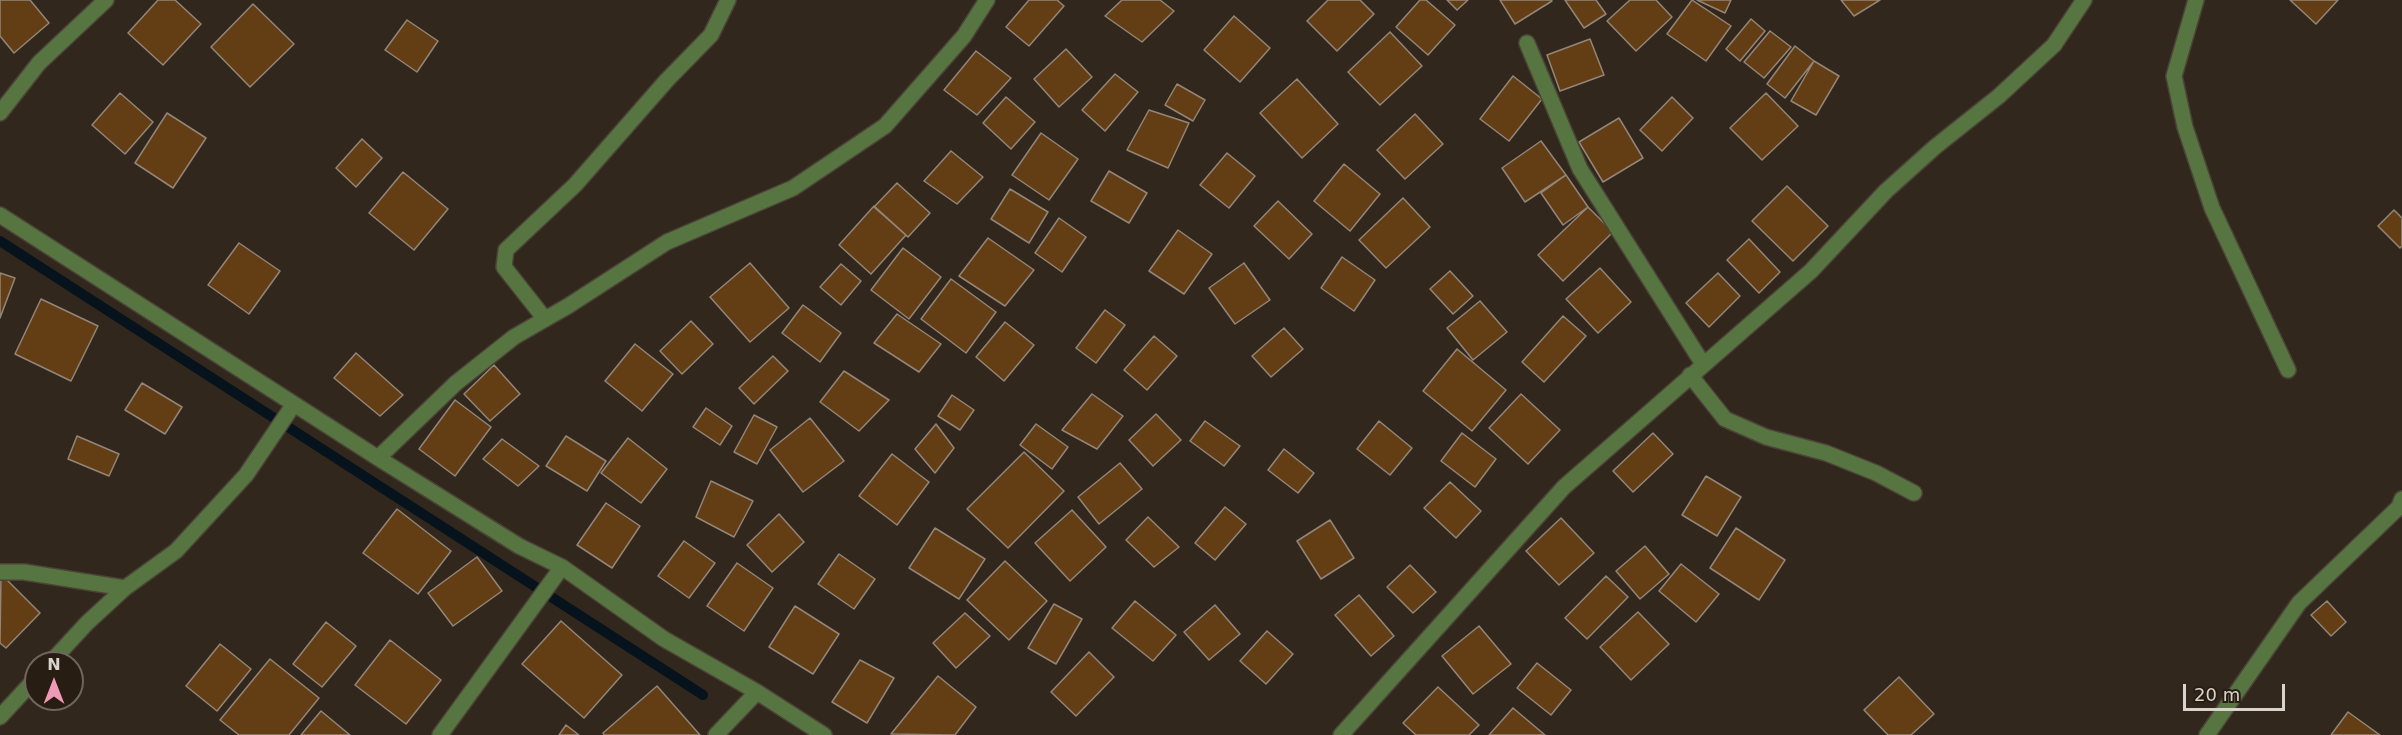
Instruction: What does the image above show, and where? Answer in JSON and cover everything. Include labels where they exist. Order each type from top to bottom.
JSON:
[{"type":"street","points":[[0,113],[39,63],[106,0]]},
{"type":"street","points":[[545,319],[504,267],[506,250],[575,185],[667,80],[711,35],[728,0]]},
{"type":"street","points":[[378,458],[456,383],[514,337],[668,242],[793,188],[885,126],[964,36],[987,0]]},
{"type":"street","points":[[1341,735],[1564,487],[1811,271],[1886,191],[1935,147],[1999,96],[2054,45],[2084,0]]},
{"type":"street","points":[[2196,0],[2174,76],[2185,127],[2212,208],[2288,370]]},
{"type":"street","points":[[1527,43],[1580,169],[1702,364]]},
{"type":"street","points":[[0,215],[378,458],[519,546],[562,567],[664,639],[757,692],[824,735]]},
{"type":"street","points":[[1690,375],[1725,419],[1766,437],[1826,453],[1876,473],[1914,494]]},
{"type":"street","points":[[61,651],[125,588],[176,551],[246,475],[294,404]]},
{"type":"street","points":[[2207,735],[2299,603],[2398,507],[2402,499]]},
{"type":"street","points":[[440,735],[562,567]]},
{"type":"street","points":[[0,572],[24,572],[125,588]]},
{"type":"street","points":[[0,717],[24,691]]},
{"type":"street","points":[[716,735],[757,692]]},
{"type":"building","points":[[0,0],[30,0],[49,23],[14,53],[0,36]]},
{"type":"building","points":[[158,0],[175,0],[201,24],[163,65],[128,33]]},
{"type":"building","points":[[1029,0],[1057,0],[1064,6],[1029,46],[1006,27]]},
{"type":"building","points":[[1122,0],[1160,0],[1174,11],[1142,42],[1105,16]]},
{"type":"building","points":[[1328,0],[1360,0],[1374,14],[1337,51],[1307,21]]},
{"type":"building","points":[[1420,0],[1426,0],[1455,25],[1428,55],[1396,27]]},
{"type":"building","points":[[1447,0],[1468,0],[1457,10]]},
{"type":"building","points":[[1500,0],[1551,0],[1552,1],[1515,24]]},
{"type":"building","points":[[1565,0],[1596,0],[1606,14],[1584,28]]},
{"type":"building","points":[[1630,0],[1656,0],[1672,17],[1636,51],[1607,21]]},
{"type":"building","points":[[1692,0],[1731,26],[1706,61],[1667,34]]},
{"type":"building","points":[[1697,0],[1731,0],[1725,13]]},
{"type":"building","points":[[1841,0],[1880,0],[1854,16]]},
{"type":"building","points":[[2290,0],[2338,0],[2316,24]]},
{"type":"building","points":[[253,4],[294,44],[250,87],[211,47]]},
{"type":"building","points":[[1234,16],[1270,48],[1240,82],[1204,50]]},
{"type":"building","points":[[1751,19],[1765,31],[1740,61],[1726,49]]},
{"type":"building","points":[[407,20],[438,41],[417,72],[385,50]]},
{"type":"building","points":[[1770,31],[1791,47],[1764,78],[1744,62]]},
{"type":"building","points":[[1390,32],[1422,66],[1380,105],[1348,72]]},
{"type":"building","points":[[1590,39],[1604,75],[1560,91],[1547,55]]},
{"type":"building","points":[[1795,46],[1814,61],[1785,98],[1767,84]]},
{"type":"building","points":[[1066,49],[1092,77],[1059,107],[1034,79]]},
{"type":"building","points":[[976,51],[1011,78],[977,115],[944,90]]},
{"type":"building","points":[[1814,61],[1839,76],[1816,115],[1791,101]]},
{"type":"building","points":[[1115,74],[1138,92],[1105,131],[1082,110]]},
{"type":"building","points":[[1513,76],[1542,99],[1509,141],[1480,119]]},
{"type":"building","points":[[1297,79],[1338,124],[1302,158],[1260,113]]},
{"type":"building","points":[[1177,84],[1205,100],[1193,121],[1165,105]]},
{"type":"building","points":[[120,93],[153,122],[125,154],[92,125]]},
{"type":"building","points":[[1766,93],[1798,126],[1762,160],[1730,128]]},
{"type":"building","points":[[1006,97],[1035,122],[1011,149],[983,123]]},
{"type":"building","points":[[1672,97],[1693,118],[1662,151],[1640,130]]},
{"type":"building","points":[[1149,110],[1189,123],[1168,168],[1127,150]]},
{"type":"building","points":[[167,113],[206,138],[173,188],[135,163]]},
{"type":"building","points":[[1415,114],[1443,144],[1405,179],[1377,150]]},
{"type":"building","points":[[1619,118],[1643,158],[1603,182],[1579,142]]},
{"type":"building","points":[[1041,133],[1078,159],[1049,200],[1012,175]]},
{"type":"building","points":[[362,139],[382,158],[356,187],[336,168]]},
{"type":"building","points":[[1541,141],[1566,175],[1525,202],[1502,168]]},
{"type":"building","points":[[951,151],[983,177],[957,204],[924,181]]},
{"type":"building","points":[[1227,153],[1255,176],[1229,208],[1200,185]]},
{"type":"building","points":[[1344,164],[1380,194],[1350,231],[1314,201]]},
{"type":"building","points":[[1109,171],[1147,193],[1129,223],[1091,201]]},
{"type":"building","points":[[403,172],[448,209],[414,250],[369,213]]},
{"type":"building","points":[[1566,175],[1588,207],[1563,225],[1541,193]]},
{"type":"building","points":[[897,183],[930,213],[908,237],[874,207]]},
{"type":"building","points":[[1787,186],[1828,226],[1793,261],[1752,221]]},
{"type":"building","points":[[1010,189],[1048,212],[1029,243],[991,219]]},
{"type":"building","points":[[1403,198],[1430,227],[1386,268],[1359,240]]},
{"type":"building","points":[[1278,201],[1312,234],[1289,259],[1254,226]]},
{"type":"building","points":[[874,206],[906,235],[871,274],[839,245]]},
{"type":"building","points":[[1588,207],[1613,232],[1563,281],[1538,255]]},
{"type":"building","points":[[2394,210],[2402,218],[2402,246],[2400,248],[2378,226]]},
{"type":"building","points":[[1059,218],[1086,237],[1062,272],[1035,253]]},
{"type":"building","points":[[1178,230],[1212,254],[1184,294],[1149,271]]},
{"type":"building","points":[[988,238],[1034,270],[1005,306],[959,276]]},
{"type":"building","points":[[1749,239],[1780,272],[1759,293],[1727,260]]},
{"type":"building","points":[[239,243],[280,271],[249,314],[208,285]]},
{"type":"building","points":[[903,248],[941,277],[909,319],[871,290]]},
{"type":"building","points":[[1342,257],[1375,280],[1354,311],[1321,288]]},
{"type":"building","points":[[750,263],[789,308],[750,342],[710,297]]},
{"type":"building","points":[[1244,263],[1270,300],[1235,324],[1209,288]]},
{"type":"building","points":[[841,264],[861,281],[841,305],[820,287]]},
{"type":"building","points":[[1600,268],[1631,302],[1598,333],[1566,299]]},
{"type":"building","points":[[1450,271],[1473,296],[1453,314],[1430,289]]},
{"type":"building","points":[[0,273],[15,278],[0,318]]},
{"type":"building","points":[[1718,273],[1740,296],[1709,327],[1686,303]]},
{"type":"building","points":[[951,279],[996,312],[966,353],[921,319]]},
{"type":"building","points":[[41,299],[98,326],[71,381],[15,354]]},
{"type":"building","points":[[1480,301],[1507,332],[1473,360],[1447,328]]},
{"type":"building","points":[[803,305],[841,333],[820,362],[782,333]]},
{"type":"building","points":[[1105,310],[1125,325],[1096,363],[1076,348]]},
{"type":"building","points":[[897,314],[941,344],[919,372],[874,343]]},
{"type":"building","points":[[1563,316],[1586,336],[1544,382],[1522,362]]},
{"type":"building","points":[[691,321],[713,344],[682,374],[660,351]]},
{"type":"building","points":[[1005,322],[1034,345],[1004,381],[976,357]]},
{"type":"building","points":[[1284,328],[1303,349],[1271,377],[1252,356]]},
{"type":"building","points":[[1154,336],[1177,356],[1147,390],[1124,370]]},
{"type":"building","points":[[635,344],[673,374],[642,411],[605,381]]},
{"type":"building","points":[[1457,349],[1506,390],[1472,431],[1423,391]]},
{"type":"building","points":[[356,353],[403,395],[380,416],[334,378]]},
{"type":"building","points":[[773,356],[788,371],[754,404],[739,388]]},
{"type":"building","points":[[494,365],[520,394],[490,421],[464,394]]},
{"type":"building","points":[[844,371],[889,400],[859,431],[820,402]]},
{"type":"building","points":[[142,383],[182,407],[165,434],[125,410]]},
{"type":"building","points":[[1092,394],[1123,416],[1097,449],[1062,430]]},
{"type":"building","points":[[1521,394],[1560,430],[1528,464],[1489,428]]},
{"type":"building","points":[[952,395],[974,410],[960,430],[938,416]]},
{"type":"building","points":[[455,400],[491,427],[455,476],[419,449]]},
{"type":"building","points":[[706,408],[732,426],[720,445],[693,427]]},
{"type":"building","points":[[1156,414],[1181,440],[1153,466],[1129,440]]},
{"type":"building","points":[[754,415],[777,427],[757,464],[734,452]]},
{"type":"building","points":[[810,418],[844,461],[803,492],[770,450]]},
{"type":"building","points":[[1205,421],[1240,446],[1224,466],[1190,441]]},
{"type":"building","points":[[1379,421],[1412,448],[1390,475],[1357,449]]},
{"type":"building","points":[[936,424],[954,448],[935,473],[915,449]]},
{"type":"building","points":[[1036,424],[1068,447],[1052,469],[1020,445]]},
{"type":"building","points":[[1462,433],[1496,459],[1475,487],[1441,461]]},
{"type":"building","points":[[1653,433],[1673,454],[1633,492],[1613,471]]},
{"type":"building","points":[[77,436],[119,454],[109,476],[68,459]]},
{"type":"building","points":[[566,436],[606,461],[587,491],[546,466]]},
{"type":"building","points":[[628,438],[667,469],[641,503],[601,473]]},
{"type":"building","points":[[502,439],[539,466],[518,486],[483,459]]},
{"type":"building","points":[[1284,449],[1314,473],[1298,493],[1268,470]]},
{"type":"building","points":[[1024,452],[1064,491],[1008,548],[967,509]]},
{"type":"building","points":[[892,454],[929,482],[897,525],[859,496]]},
{"type":"building","points":[[1120,463],[1142,489],[1099,524],[1078,497]]},
{"type":"building","points":[[1706,476],[1741,497],[1717,536],[1682,515]]},
{"type":"building","points":[[711,481],[753,501],[734,537],[696,517]]},
{"type":"building","points":[[1450,482],[1481,511],[1456,538],[1424,508]]},
{"type":"building","points":[[606,503],[640,526],[612,568],[577,545]]},
{"type":"building","points":[[1225,507],[1246,524],[1215,560],[1195,543]]},
{"type":"building","points":[[397,509],[451,551],[418,594],[363,553]]},
{"type":"building","points":[[1072,510],[1106,547],[1070,581],[1035,543]]},
{"type":"building","points":[[779,514],[804,542],[772,572],[747,545]]},
{"type":"building","points":[[1148,517],[1179,547],[1154,567],[1126,540]]},
{"type":"building","points":[[1561,518],[1594,553],[1559,585],[1526,551]]},
{"type":"building","points":[[1330,520],[1354,558],[1321,579],[1297,541]]},
{"type":"building","points":[[935,528],[985,559],[959,599],[909,568]]},
{"type":"building","points":[[1736,528],[1785,560],[1759,600],[1710,568]]},
{"type":"building","points":[[684,541],[715,563],[689,598],[658,576]]},
{"type":"building","points":[[1645,546],[1669,574],[1640,599],[1616,571]]},
{"type":"building","points":[[839,554],[875,579],[854,609],[818,584]]},
{"type":"building","points":[[477,557],[502,591],[453,626],[428,593]]},
{"type":"building","points":[[1005,561],[1047,601],[1009,640],[967,600]]},
{"type":"building","points":[[737,563],[773,588],[744,631],[707,606]]},
{"type":"building","points":[[1681,564],[1719,594],[1696,622],[1659,591]]},
{"type":"building","points":[[1410,565],[1436,592],[1413,613],[1387,587]]},
{"type":"building","points":[[1,574],[40,613],[6,648],[0,643]]},
{"type":"building","points":[[1606,576],[1628,597],[1587,639],[1565,618]]},
{"type":"building","points":[[1359,595],[1394,636],[1371,656],[1335,615]]},
{"type":"building","points":[[1135,601],[1176,635],[1153,661],[1112,628]]},
{"type":"building","points":[[2327,601],[2346,622],[2331,636],[2311,615]]},
{"type":"building","points":[[1054,604],[1082,619],[1056,664],[1028,648]]},
{"type":"building","points":[[1215,605],[1240,634],[1209,660],[1184,632]]},
{"type":"building","points":[[795,606],[839,634],[813,674],[769,647]]},
{"type":"building","points":[[1638,612],[1669,644],[1631,680],[1600,647]]},
{"type":"building","points":[[965,613],[990,636],[956,668],[933,643]]},
{"type":"building","points":[[561,621],[622,675],[584,718],[522,664]]},
{"type":"building","points":[[326,622],[356,646],[322,687],[293,664]]},
{"type":"building","points":[[1479,626],[1511,664],[1473,694],[1442,656]]},
{"type":"building","points":[[1267,631],[1293,654],[1266,684],[1240,661]]},
{"type":"building","points":[[390,640],[441,680],[406,724],[355,685]]},
{"type":"building","points":[[220,644],[251,669],[217,711],[186,686]]},
{"type":"building","points":[[1089,652],[1114,677],[1076,716],[1051,692]]},
{"type":"building","points":[[270,659],[319,698],[289,735],[239,735],[220,720]]},
{"type":"building","points":[[860,660],[894,678],[867,723],[832,702]]},
{"type":"building","points":[[1537,663],[1571,690],[1551,715],[1517,688]]},
{"type":"building","points":[[938,676],[976,707],[955,735],[891,734]]},
{"type":"building","points":[[1899,677],[1934,714],[1911,735],[1888,735],[1864,710]]},
{"type":"building","points":[[657,686],[700,735],[604,735],[603,733]]},
{"type":"building","points":[[1438,687],[1479,725],[1469,735],[1416,735],[1403,723]]},
{"type":"building","points":[[1513,708],[1545,735],[1489,735]]},
{"type":"building","points":[[321,711],[350,735],[301,735]]},
{"type":"building","points":[[2348,712],[2380,735],[2331,735]]},
{"type":"building","points":[[566,725],[579,735],[559,735]]},
{"type":"waterway","points":[[0,241],[703,695]]}]
